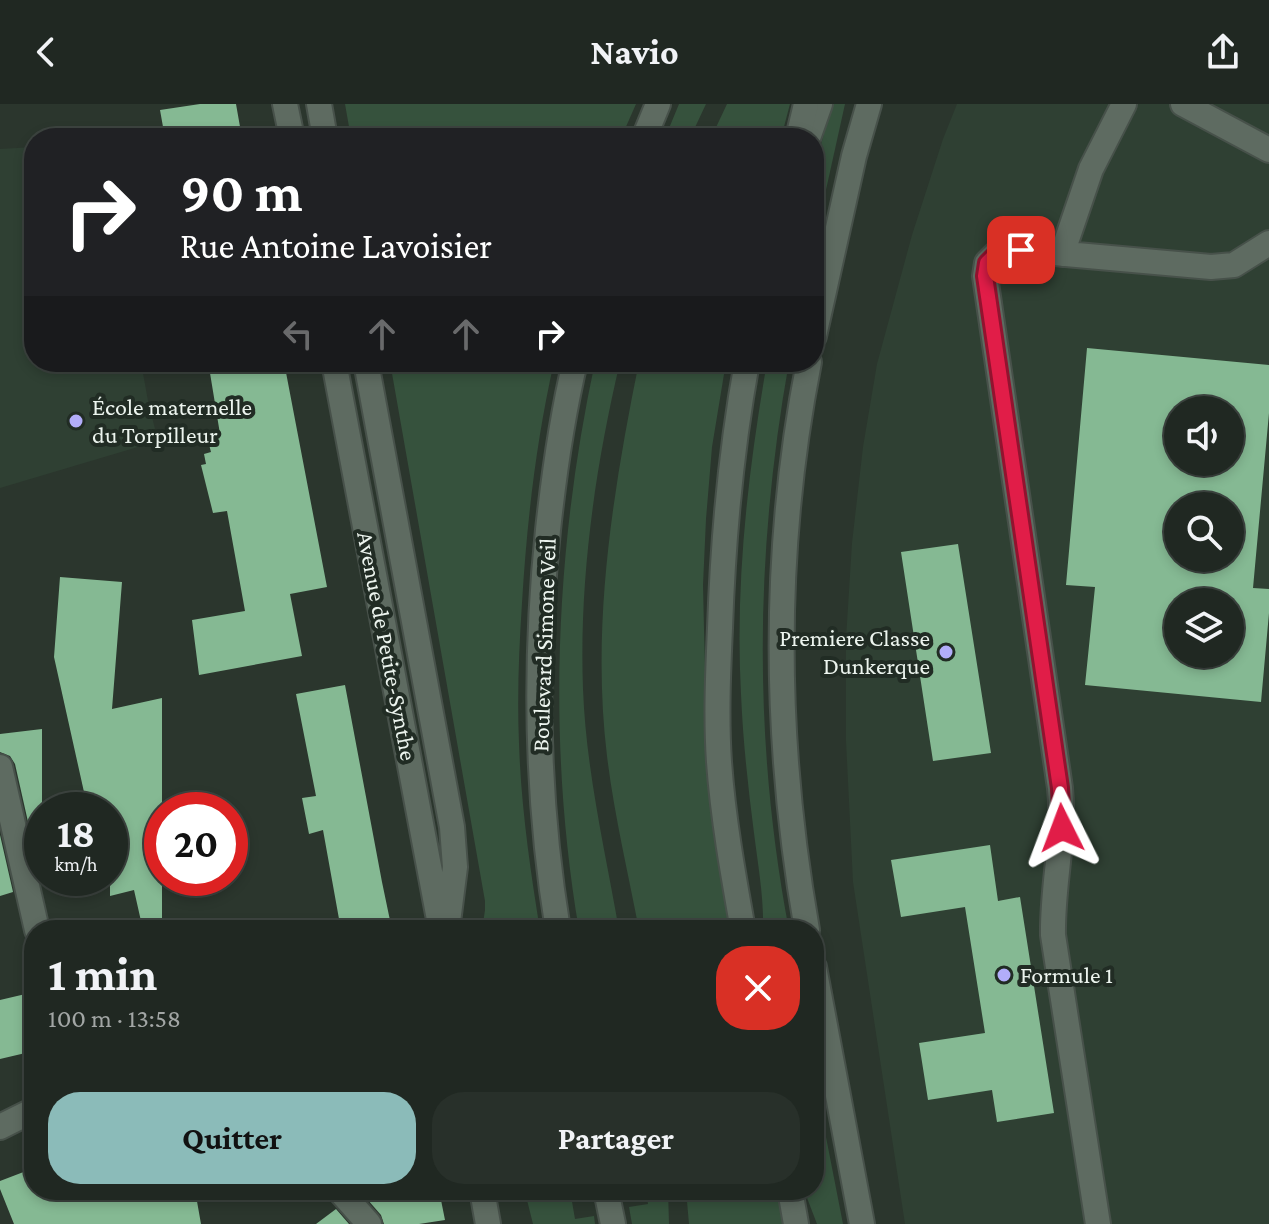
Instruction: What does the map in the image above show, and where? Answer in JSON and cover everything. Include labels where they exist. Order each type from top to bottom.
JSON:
[{"type":"street","points":[[285,104],[290,128]]},
{"type":"street","points":[[319,104],[323,128]]},
{"type":"street","points":[[648,128],[658,104]]},
{"type":"street","points":[[800,128],[806,104]]},
{"type":"street","points":[[812,128],[820,104]]},
{"type":"street","points":[[824,291],[854,156],[869,104]]},
{"type":"street","points":[[1062,254],[1091,169],[1124,104]]},
{"type":"street","points":[[1183,104],[1269,150]]},
{"type":"street","points":[[1098,1224],[1053,935],[1061,843],[1060,788],[985,276],[987,263],[996,254],[1021,250],[1211,267],[1234,265],[1269,243]]},
{"type":"street","name":"Avenue de Petite-Synthe","points":[[336,372],[439,920]]},
{"type":"street","name":"Avenue de Petite-Synthe","points":[[368,372],[452,827],[455,867],[448,920]]},
{"type":"street","name":"Boulevard Simone Veil","points":[[556,920],[543,814],[538,724],[539,662],[551,507],[573,372]]},
{"type":"street","points":[[741,920],[725,814],[717,710],[728,494],[746,372]]},
{"type":"street","points":[[805,920],[787,792],[781,658],[788,507],[808,372]]},
{"type":"street","points":[[0,767],[35,920]]},
{"type":"street","points":[[824,1021],[862,1224]]},
{"type":"street","points":[[0,1127],[24,1115]]},
{"type":"street","points":[[348,1200],[369,1224]]},
{"type":"street","points":[[484,1200],[488,1224]]},
{"type":"street","points":[[608,1200],[613,1224]]},
{"type":"street","points":[[792,1200],[796,1224]]},
{"type":"shaded area","points":[[345,104],[636,104],[625,128],[349,128]]},
{"type":"shaded area","points":[[679,104],[706,104],[695,128],[669,128]]},
{"type":"shaded area","points":[[727,104],[790,104],[784,128],[716,128]]},
{"type":"shaded area","points":[[832,104],[845,104],[824,199],[824,133]]},
{"type":"shaded area","points":[[957,104],[1269,104],[1269,1224],[905,1224],[853,882],[846,741],[846,639],[852,543],[863,447],[877,364],[912,235]]},
{"type":"shaded area","name":"École maternelle du Torpilleur","points":[[24,148],[24,372],[143,372],[158,441],[0,488],[0,149]]},
{"type":"shaded area","points":[[392,372],[552,372],[530,512],[519,673],[522,790],[538,920],[484,920],[485,901]]},
{"type":"shaded area","points":[[593,372],[618,372],[596,483],[586,566],[582,648],[592,780],[617,920],[578,920],[562,789],[559,717],[564,574],[582,432]]},
{"type":"shaded area","points":[[637,372],[724,372],[712,447],[703,585],[706,705],[733,920],[637,920],[613,800],[603,707],[603,608],[621,459]]},
{"type":"shaded area","points":[[765,372],[787,372],[770,504],[763,646],[769,788],[787,920],[763,920],[743,729],[740,610],[754,445]]},
{"type":"shaded area","points":[[824,1137],[843,1224],[817,1224],[808,1200],[824,1200]]},
{"type":"shaded area","points":[[527,1200],[572,1200],[575,1219],[594,1216],[595,1224],[533,1224]]},
{"type":"shaded area","points":[[647,1200],[668,1200],[669,1224],[632,1224],[629,1207],[648,1204]]},
{"type":"shaded area","points":[[687,1200],[781,1200],[785,1224],[689,1224]]},
{"type":"building","points":[[200,104],[236,104],[240,128],[163,128],[160,110]]},
{"type":"building","points":[[1087,348],[1269,365],[1269,413],[1253,588],[1269,589],[1261,702],[1085,685],[1095,587],[1066,585]]},
{"type":"building","points":[[286,372],[327,587],[290,594],[302,656],[199,675],[192,620],[245,611],[227,511],[213,513],[201,465],[206,464],[204,454],[211,452],[207,437],[220,434],[210,373]]},
{"type":"building","name":"Premiere Classe Dunkerque","points":[[958,544],[991,753],[933,761],[901,552]]},
{"type":"building","points":[[60,577],[122,582],[112,709],[162,698],[162,792],[144,792],[144,896],[162,896],[162,920],[141,920],[134,890],[128,892],[128,792],[84,792],[54,657]]},
{"type":"building","points":[[345,685],[390,920],[339,920],[323,830],[309,834],[302,798],[316,796],[296,694]]},
{"type":"building","points":[[42,729],[42,792],[24,792],[24,804],[15,764],[10,756],[0,752],[0,734]]},
{"type":"building","points":[[0,835],[13,892],[0,896]]},
{"type":"building","name":"Formule 1","points":[[990,845],[998,901],[1020,897],[1054,1113],[997,1122],[992,1090],[928,1100],[919,1043],[985,1033],[965,907],[901,917],[891,860]]},
{"type":"building","points":[[24,994],[24,1053],[0,1059],[0,1000]]},
{"type":"building","points":[[24,1172],[24,1200],[197,1200],[201,1224],[14,1224],[0,1189],[0,1181]]},
{"type":"building","points":[[368,1200],[441,1200],[445,1220],[384,1224],[381,1215]]},
{"type":"building","points":[[336,1209],[349,1224],[316,1224]]},
{"type":"place","name":"École maternelle du Torpilleur","points":[[76,421]]},
{"type":"place","name":"Premiere Classe Dunkerque","points":[[946,652]]},
{"type":"place","name":"Formule 1","points":[[1004,975]]},
{"type":"route","points":[[1021,250],[996,254],[987,263],[985,276],[1060,788],[1062,828]]}]
